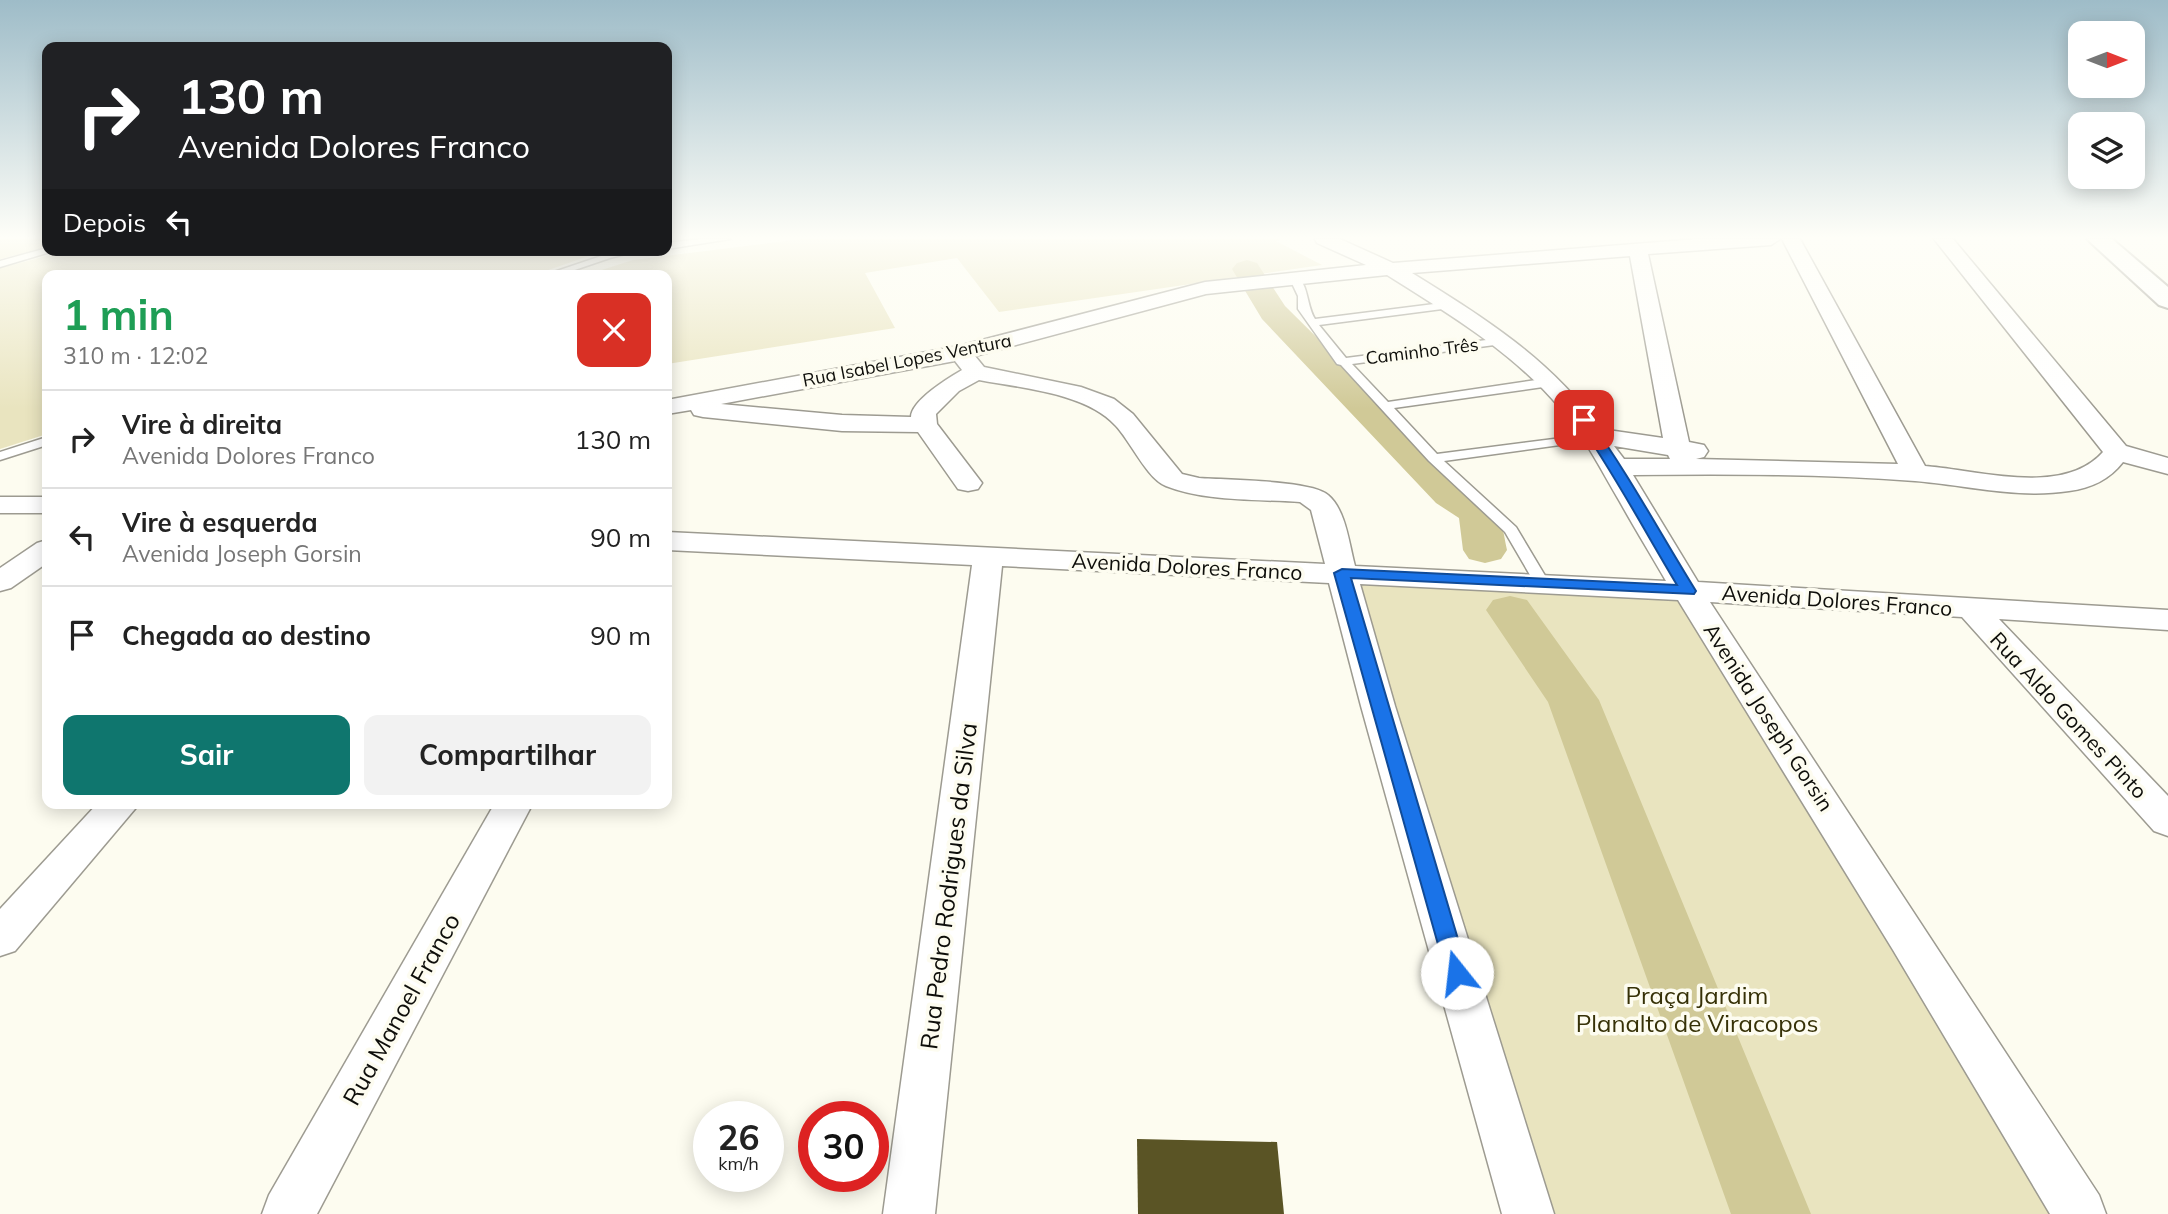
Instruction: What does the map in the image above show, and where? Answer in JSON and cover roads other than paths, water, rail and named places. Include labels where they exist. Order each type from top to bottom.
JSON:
[{"type":"street","name":"Rua Isabel Lopes Ventura","points":[[672,407],[968,362],[1170,296]]},
{"type":"street","name":"Avenida Joseph Gorsin","points":[[1435,296],[1502,341],[1550,382],[1596,436],[1688,591],[2081,1214]]},
{"type":"street","points":[[1661,296],[1681,456]]},
{"type":"street","points":[[1821,296],[1916,473]]},
{"type":"street","points":[[1989,296],[2117,452],[2168,466]]},
{"type":"street","points":[[968,483],[925,425],[923,412],[968,362],[1081,394],[1105,404],[1124,419],[1173,480],[1199,486],[1306,494],[1318,500],[1325,510],[1378,706],[1528,1214]]},
{"type":"street","points":[[672,407],[842,423],[925,425]]},
{"type":"street","points":[[1596,436],[1681,456],[1754,465],[1916,473],[2030,484],[2068,483],[2092,477],[2107,466],[2117,452]]},
{"type":"street","points":[[1616,467],[1681,456]]},
{"type":"street","points":[[0,505],[42,505]]},
{"type":"street","name":"Avenida Dolores Franco","points":[[672,541],[1688,591],[2168,620]]},
{"type":"street","points":[[0,582],[42,552]]},
{"type":"street","name":"Rua Pedro Rodrigues da Silva","points":[[909,1214],[988,557]]},
{"type":"street","name":"Rua Aldo Gomes Pinto","points":[[1971,608],[2168,821]]},
{"type":"street","points":[[0,938],[116,809]]},
{"type":"street","name":"Rua Manoel Franco","points":[[288,1214],[511,809]]},
{"type":"lane","points":[[1303,296],[1303,309],[1341,362],[1434,458],[1511,530],[1542,584]]},
{"type":"lane","points":[[1313,323],[1450,305]]},
{"type":"lane","name":"Caminho Três","points":[[1341,362],[1502,341]]},
{"type":"lane","points":[[1383,406],[1550,382]]},
{"type":"lane","points":[[1434,458],[1596,436]]},
{"type":"lane","points":[[0,456],[42,443]]},
{"type":"waterway","points":[[1263,296],[1273,312],[1451,494],[1479,513],[1485,550]]},
{"type":"waterway","points":[[1510,610],[1573,700],[1771,1214]]},
{"type":"park label","name":"Praça Jardim Planalto de Viracopos","points":[[1697,1009]]}]
